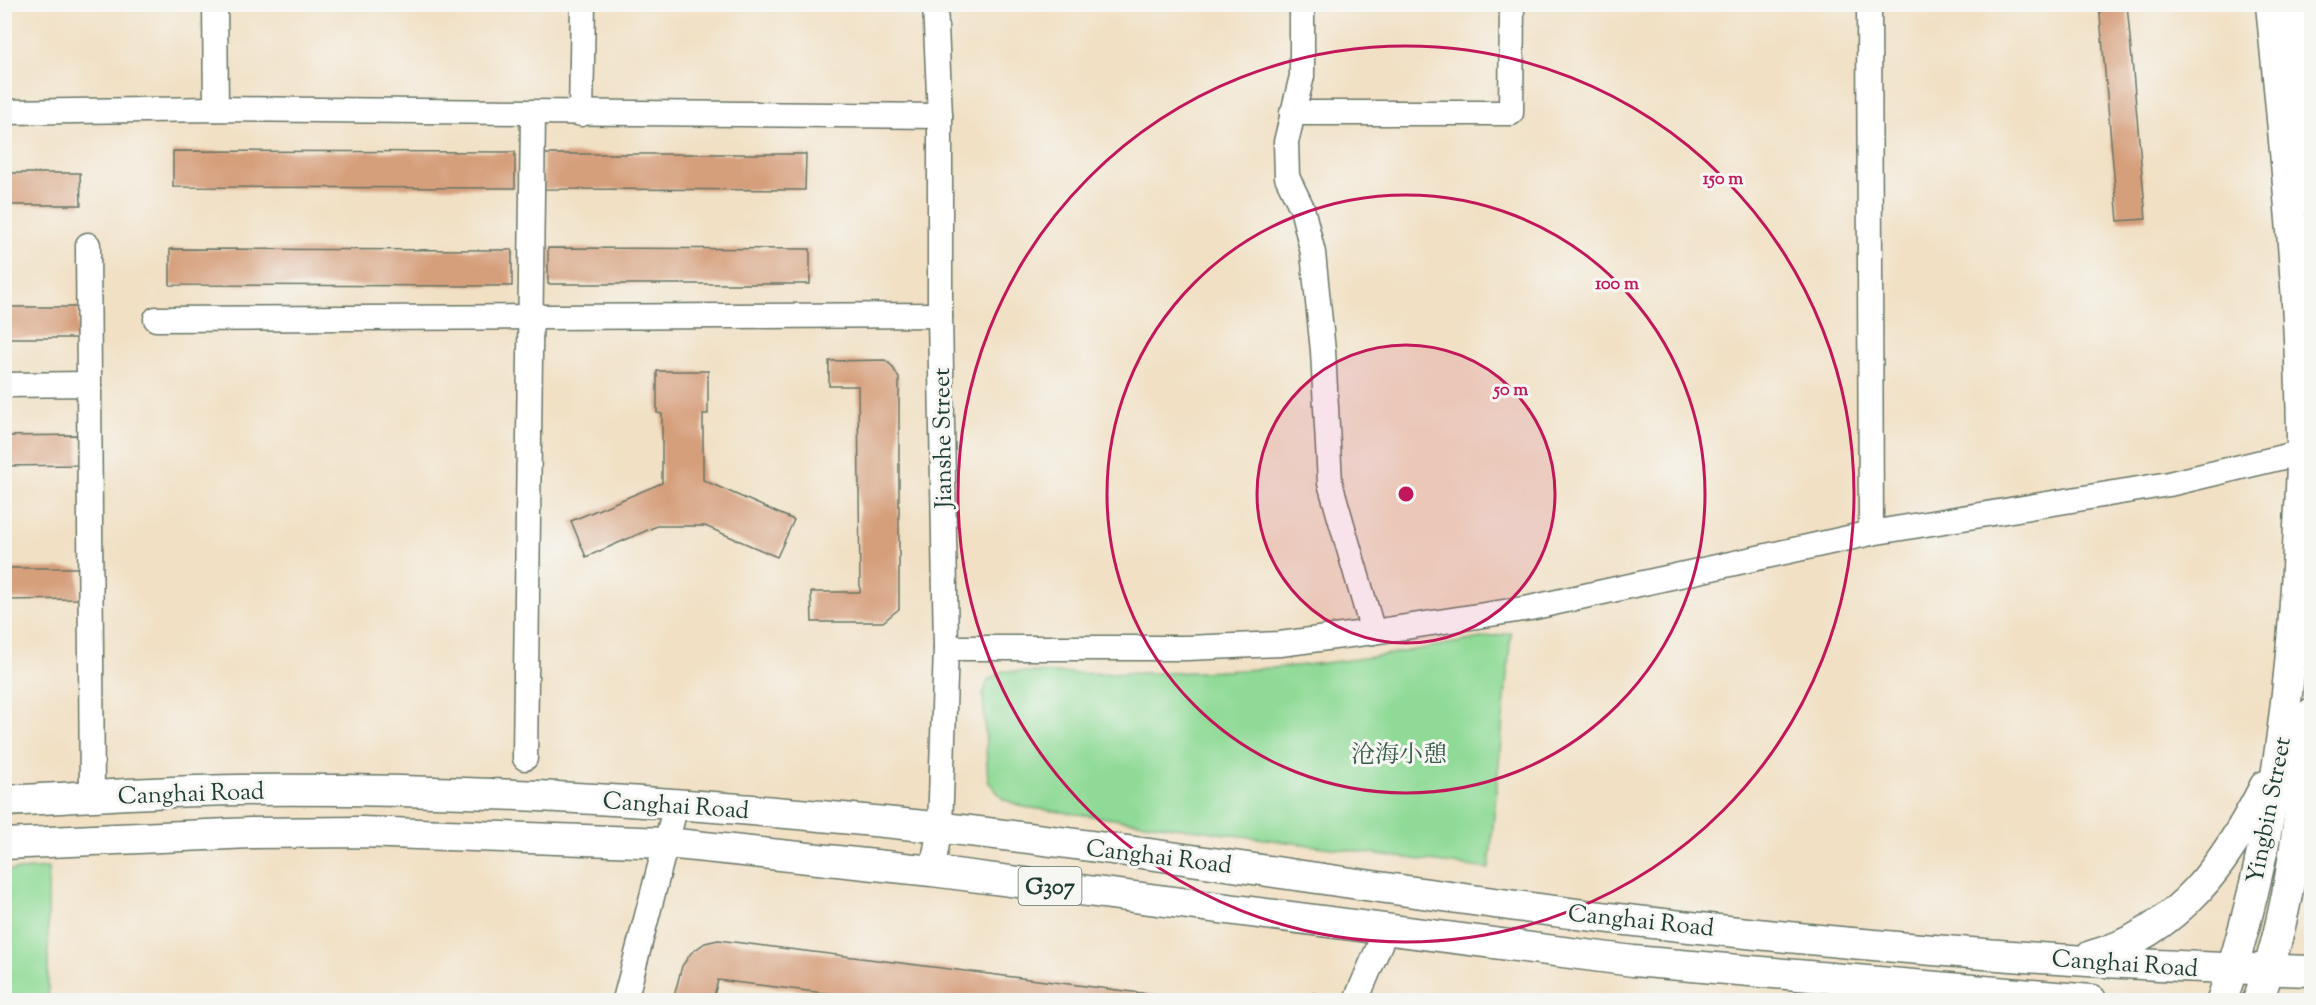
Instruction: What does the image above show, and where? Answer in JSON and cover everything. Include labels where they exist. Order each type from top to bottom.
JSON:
[{"type":"main road","name":"Yingbin Street","points":[[2258,1000],[2270,969],[2285,902],[2300,752],[2294,632],[2307,452],[2271,4]]},
{"type":"main road","points":[[2295,4],[2312,195]]},
{"type":"main road","name":"Yingbin Street","points":[[2222,1000],[2262,854],[2312,713]]},
{"type":"main road","points":[[2077,960],[2106,952],[2139,937],[2158,925],[2195,892],[2236,842],[2265,786],[2300,752]]},
{"type":"main road","name":"Canghai Road","points":[[4,801],[238,790],[388,792],[676,805],[940,828],[1626,920],[2077,960],[2232,970],[2312,970]]},
{"type":"main road","name":"Canghai Road","points":[[4,844],[251,832],[361,832],[667,843],[932,871],[1633,961],[2091,1000]]},
{"type":"main road","points":[[1982,991],[2015,1000]]},
{"type":"street","points":[[215,4],[216,108]]},
{"type":"street","points":[[581,114],[583,4]]},
{"type":"street","name":"Jianshe Street","points":[[932,871],[940,828],[946,648],[940,315],[940,116],[935,4]]},
{"type":"street","points":[[1302,4],[1302,76],[1286,142],[1287,177],[1302,208],[1313,253],[1323,351],[1330,483],[1373,632]]},
{"type":"street","points":[[1292,113],[1511,113],[1512,4]]},
{"type":"street","points":[[1869,4],[1871,533]]},
{"type":"street","points":[[4,112],[216,108],[581,114],[940,116]]},
{"type":"street","points":[[525,758],[533,113]]},
{"type":"street","points":[[88,244],[92,796]]},
{"type":"street","points":[[156,319],[940,315]]},
{"type":"street","points":[[4,385],[89,384]]},
{"type":"street","points":[[946,648],[1187,648],[1280,644],[1373,632],[1530,608],[1871,533],[2169,484],[2307,452]]},
{"type":"street","points":[[626,1000],[676,805]]},
{"type":"street","points":[[1356,1000],[1386,930]]},
{"type":"green space","name":"沧海小憩","points":[[1511,633],[1489,869],[1024,807],[1003,799],[988,781],[983,694],[988,680],[1003,671],[1133,674],[1263,669],[1369,657]]},
{"type":"green space","points":[[48,868],[48,1000],[5,1000],[5,871]]},
{"type":"building","points":[[2099,4],[2127,4],[2146,219],[2118,221]]},
{"type":"building","points":[[173,151],[515,152],[515,188],[173,187]]},
{"type":"building","points":[[543,154],[806,154],[805,190],[543,189]]},
{"type":"building","points":[[4,173],[80,173],[81,205],[4,205]]},
{"type":"building","points":[[548,248],[810,249],[810,284],[548,284]]},
{"type":"building","points":[[170,249],[512,250],[512,286],[170,285]]},
{"type":"building","points":[[4,307],[78,307],[78,338],[4,338]]},
{"type":"building","points":[[885,360],[892,366],[899,378],[899,609],[883,622],[812,622],[811,592],[860,592],[858,386],[829,386],[829,361]]},
{"type":"building","points":[[657,371],[708,371],[708,414],[703,414],[703,480],[794,520],[777,557],[705,526],[657,526],[586,557],[571,521],[662,483],[662,414],[657,413]]},
{"type":"building","points":[[78,435],[78,465],[4,466],[4,436]]},
{"type":"building","points":[[4,568],[79,568],[79,599],[4,600]]},
{"type":"building","points":[[718,940],[1189,1000],[881,1000],[718,980],[713,1000],[673,1000],[682,966],[691,953],[705,943]]},
{"type":"railway","points":[[1312,1000],[1315,993]]}]
